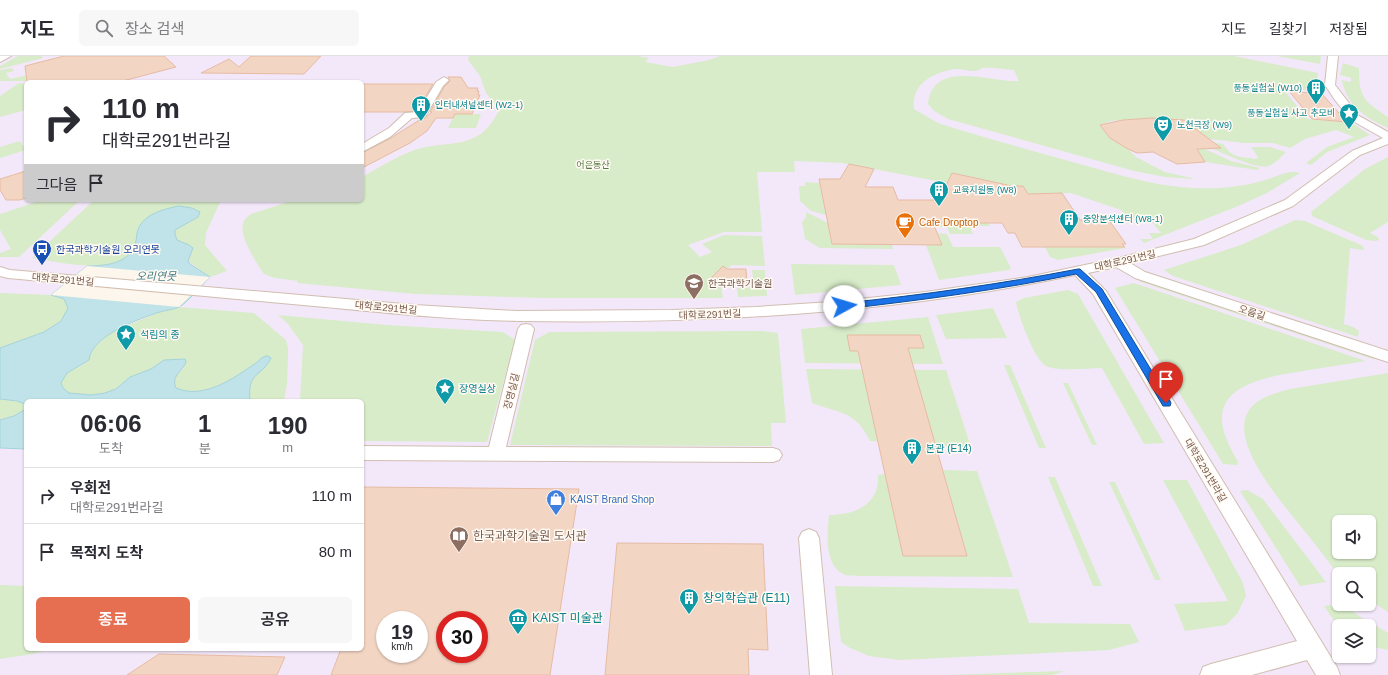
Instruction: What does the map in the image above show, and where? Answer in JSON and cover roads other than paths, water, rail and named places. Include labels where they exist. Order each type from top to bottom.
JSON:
[{"type":"street","points":[[0,59],[6,56]]},
{"type":"street","points":[[1333,56],[1330,85],[1340,100],[1355,118],[1388,136]]},
{"type":"street","points":[[364,148],[399,126],[409,115],[421,115],[441,81]]},
{"type":"street","points":[[364,136],[378,140]]},
{"type":"street","name":"대학로291번길","points":[[3,274],[415,310],[498,315],[671,315],[756,312],[885,302],[992,287],[1078,271],[1199,242],[1289,203],[1356,153],[1388,140]]},
{"type":"street","name":"오름길","points":[[1118,262],[1140,274],[1388,357]]},
{"type":"street","name":"대학로291번라길","points":[[1078,271],[1100,290],[1329,675]]},
{"type":"street","name":"장영실길","points":[[496,453],[526,329]]},
{"type":"street","points":[[364,453],[773,455]]},
{"type":"street","points":[[809,538],[821,675]]},
{"type":"street","points":[[1211,675],[1312,648]]},
{"type":"water","name":"오리연못","points":[[179,206],[192,208],[200,212],[198,217],[175,230],[175,234],[177,240],[193,248],[188,261],[190,264],[210,277],[179,307],[129,323],[107,336],[98,343],[92,351],[89,360],[67,373],[61,383],[63,388],[69,393],[91,395],[105,393],[116,389],[130,377],[151,369],[164,360],[185,359],[186,362],[175,380],[176,388],[187,391],[197,391],[218,386],[247,369],[263,357],[268,356],[271,358],[253,379],[250,399],[24,399],[24,404],[17,401],[0,399],[0,348],[44,332],[61,321],[68,308],[64,299],[51,295],[87,266],[115,263],[127,256],[135,245],[139,227],[142,222],[151,215],[162,210]]},
{"type":"water","points":[[24,410],[24,449],[0,448],[0,420],[14,416]]},
{"type":"place","name":"풍동실험실 (W10)","points":[[1316,105]]},
{"type":"place","name":"인터내셔널센터 (W2-1)","points":[[421,122]]},
{"type":"place","name":"풍동실험실 사고 추모비","points":[[1349,130]]},
{"type":"place","name":"노천극장 (W9)","points":[[1163,142]]},
{"type":"place","name":"교육지원동 (W8)","points":[[939,207]]},
{"type":"place","name":"중앙분석센터 (W8-1)","points":[[1069,236]]},
{"type":"place","name":"Cafe Droptop","points":[[905,239]]},
{"type":"place","name":"한국과학기술원 오리연못","points":[[42,266]]},
{"type":"place","name":"한국과학기술원","points":[[694,300]]},
{"type":"place","name":"석림의 종","points":[[126,351]]},
{"type":"place","name":"장영실상","points":[[445,405]]},
{"type":"place","name":"본관 (E14)","points":[[912,465]]},
{"type":"place","name":"KAIST Brand Shop","points":[[556,516]]},
{"type":"place","name":"한국과학기술원 도서관","points":[[459,553]]},
{"type":"place","name":"창의학습관 (E11)","points":[[689,615]]},
{"type":"place","name":"KAIST 미술관","points":[[518,635]]},
{"type":"park label","name":"어은동산","points":[[593,165]]}]
